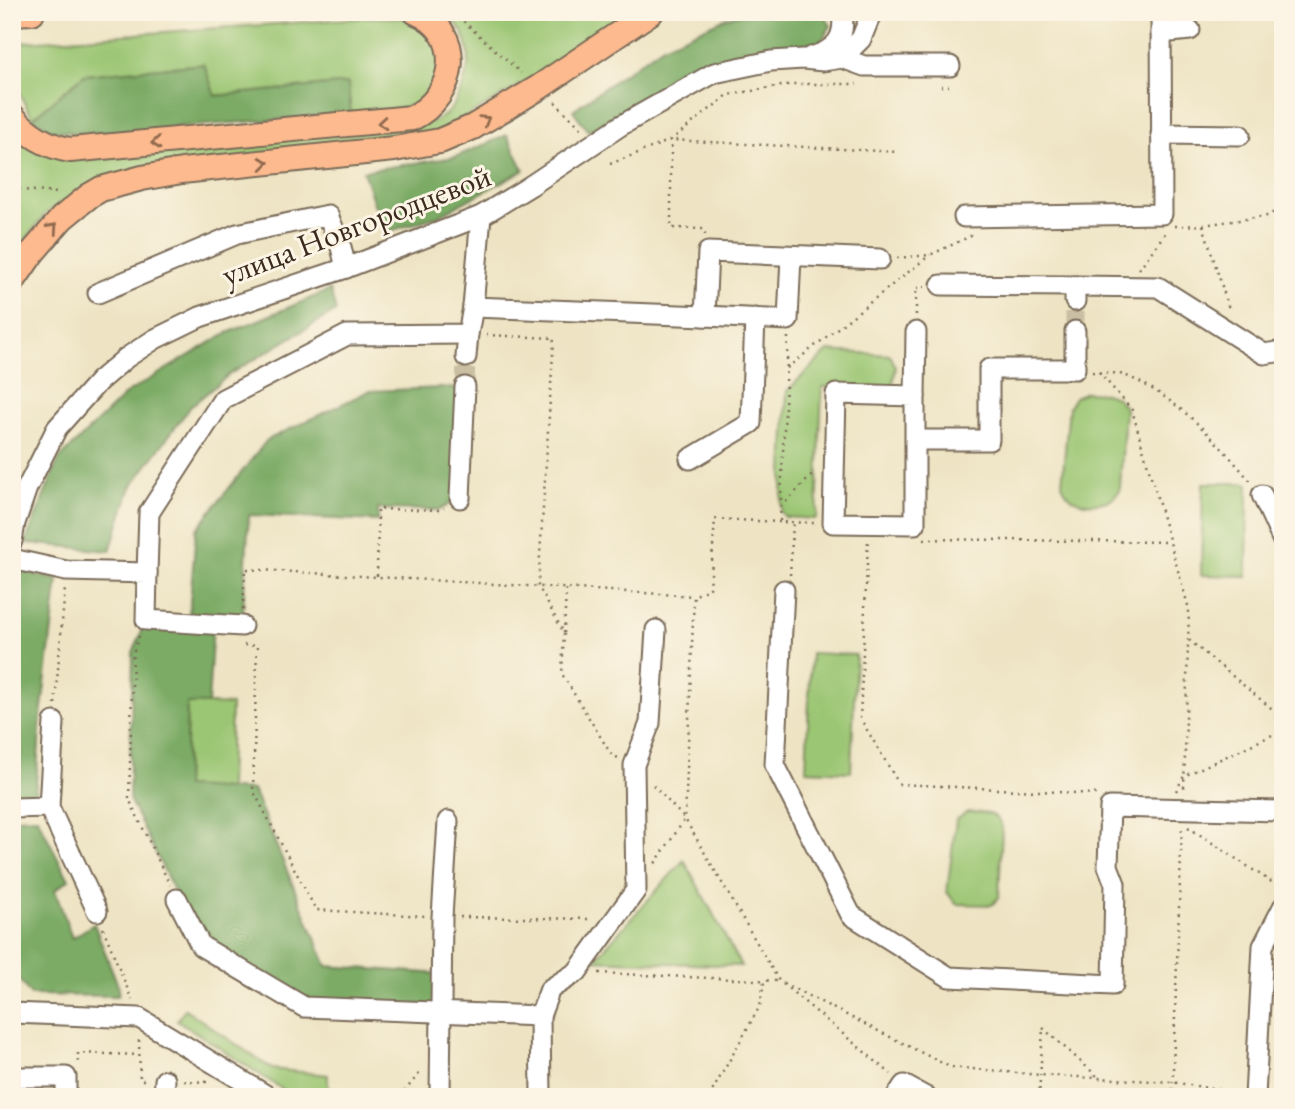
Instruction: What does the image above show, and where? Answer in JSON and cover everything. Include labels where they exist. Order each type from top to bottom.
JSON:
[{"type":"main road","points":[[12,13],[32,12]]},
{"type":"main road","points":[[12,116],[35,138],[46,144],[70,150],[412,118],[429,107],[438,97],[445,85],[450,64],[447,43],[441,31],[425,16],[416,12]]},
{"type":"main road","points":[[12,282],[62,218],[89,196],[117,184],[142,178],[394,149],[440,141],[473,127],[538,88],[651,12]]},
{"type":"street","name":"улица Новгородцевой","points":[[803,59],[828,51],[836,44],[843,32],[842,12]]},
{"type":"street","points":[[842,58],[861,39],[872,12]]},
{"type":"street","points":[[964,217],[1162,214],[1161,12]]},
{"type":"street","points":[[1161,33],[1190,30]]},
{"type":"street","name":"улица Новгородцевой","points":[[12,541],[27,488],[57,428],[76,404],[126,358],[200,317],[346,268],[481,216],[620,126],[714,73],[771,61],[803,59],[823,61],[842,58],[864,66],[899,73],[950,66]]},
{"type":"street","points":[[1161,134],[1240,135]]},
{"type":"street","points":[[98,293],[237,234],[328,215],[346,268]]},
{"type":"street","points":[[466,357],[481,216]]},
{"type":"street","points":[[705,316],[708,252],[880,259]]},
{"type":"street","points":[[472,307],[788,320],[791,256]]},
{"type":"street","points":[[941,285],[1075,294],[1127,286],[1158,287],[1264,354],[1283,351]]},
{"type":"street","points":[[690,459],[751,423],[755,318]]},
{"type":"street","points":[[915,440],[989,440],[989,369],[1075,369],[1075,331]]},
{"type":"street","points":[[915,396],[836,394],[833,523],[915,524],[916,332]]},
{"type":"street","points":[[242,626],[145,620],[149,513],[223,399],[347,335],[468,334]]},
{"type":"street","points":[[460,498],[465,387]]},
{"type":"street","points":[[1262,495],[1283,541]]},
{"type":"street","points":[[12,559],[66,571],[147,573]]},
{"type":"street","points":[[785,590],[775,765],[851,915],[949,978],[1113,985],[1115,884],[1108,866],[1110,807],[1178,803],[1283,811]]},
{"type":"street","points":[[541,1097],[540,1016],[550,989],[577,972],[636,890],[634,765],[650,723],[656,630]]},
{"type":"street","points":[[54,722],[49,807],[97,911]]},
{"type":"street","points":[[12,808],[49,807]]},
{"type":"street","points":[[440,1097],[442,917],[448,821]]},
{"type":"street","points":[[177,899],[201,946],[304,1007],[540,1016]]},
{"type":"street","points":[[1255,1096],[1263,946],[1283,907]]},
{"type":"street","points":[[12,1013],[139,1018],[258,1093]]},
{"type":"street","points":[[17,1097],[13,1072],[66,1077],[66,1097]]},
{"type":"street","points":[[900,1091],[926,1097]]},
{"type":"path","points":[[453,12],[568,114],[594,143]]},
{"type":"path","points":[[610,164],[671,140],[728,95],[793,84],[859,84]]},
{"type":"path","points":[[937,85],[949,86]]},
{"type":"path","points":[[671,140],[899,152]]},
{"type":"path","points":[[671,140],[671,228],[704,229],[708,252]]},
{"type":"path","points":[[12,189],[89,196]]},
{"type":"path","points":[[1203,225],[1238,337]]},
{"type":"path","points":[[1127,286],[1169,227]]},
{"type":"path","points":[[786,369],[930,255]]},
{"type":"path","points":[[916,332],[916,288],[941,285]]},
{"type":"path","points":[[780,522],[788,320]]},
{"type":"path","points":[[468,334],[554,338],[538,586],[565,632]]},
{"type":"path","points":[[1075,369],[1128,376],[1176,404],[1231,457],[1262,495]]},
{"type":"path","points":[[1099,372],[1132,410],[1189,609],[1184,776],[1178,803]]},
{"type":"path","points":[[781,507],[835,452]]},
{"type":"path","points":[[377,576],[378,509],[440,510],[460,498]]},
{"type":"path","points":[[615,920],[442,917],[316,910],[253,790],[257,646],[241,645],[245,569],[694,596],[710,588],[715,519],[833,523]]},
{"type":"path","points":[[785,590],[790,577],[793,523]]},
{"type":"path","points":[[868,538],[860,718],[900,784],[1099,794],[1110,807]]},
{"type":"path","points":[[923,539],[1169,542]]},
{"type":"path","points":[[54,722],[66,571]]},
{"type":"path","points":[[566,588],[562,674],[611,754],[634,765],[685,820],[779,981],[900,1091]]},
{"type":"path","points":[[636,890],[685,820],[694,596]]},
{"type":"path","points":[[145,620],[132,653],[128,799],[177,899]]},
{"type":"path","points":[[1189,640],[1283,718]]},
{"type":"path","points":[[1184,776],[1283,730]]},
{"type":"path","points":[[1178,803],[1184,776]]},
{"type":"path","points":[[1172,1097],[1182,823],[1276,884],[1283,884]]},
{"type":"path","points":[[577,972],[779,981],[950,1067],[1172,1082],[1255,1096]]},
{"type":"path","points":[[709,1097],[760,1006],[764,982]]},
{"type":"path","points":[[1040,1097],[1043,1028],[1098,1077]]},
{"type":"path","points":[[78,1064],[78,1053],[139,1055]]},
{"type":"green space","points":[[627,12],[545,70],[447,128],[426,136],[89,185],[46,213],[12,257],[12,130],[41,153],[414,127],[445,115],[455,102],[463,84],[468,65],[468,49],[464,35],[450,15]]},
{"type":"green space","points":[[750,12],[823,12],[831,26],[819,44],[714,61],[588,131],[573,110],[663,46],[726,18]]},
{"type":"green space","points":[[374,17],[402,18],[417,23],[426,30],[437,48],[436,79],[424,98],[410,106],[351,114],[347,83],[214,96],[204,64],[84,75],[33,118],[19,91],[14,74],[12,43]]},
{"type":"green space","points":[[204,64],[215,96],[348,83],[351,114],[86,134],[50,130],[33,118],[84,75]]},
{"type":"green space","points":[[507,135],[524,170],[438,216],[384,233],[363,171],[455,157]]},
{"type":"green space","points":[[330,290],[336,311],[230,374],[191,406],[131,487],[110,551],[25,543],[59,459],[127,393],[225,334]]},
{"type":"green space","points":[[828,351],[890,355],[896,367],[893,384],[886,388],[822,387],[817,516],[815,519],[785,517],[781,512],[787,391]]},
{"type":"green space","points":[[465,387],[460,498],[440,510],[378,509],[378,521],[249,515],[242,626],[189,615],[196,530],[267,440],[369,391]]},
{"type":"green space","points":[[1085,392],[1114,396],[1125,409],[1120,488],[1112,498],[1092,504],[1073,499],[1062,484],[1069,407],[1075,397]]},
{"type":"green space","points":[[1203,483],[1248,483],[1247,576],[1201,575]]},
{"type":"green space","points":[[20,571],[58,580],[41,716],[35,799],[13,799]]},
{"type":"green space","points":[[146,620],[213,624],[208,704],[187,704],[185,787],[253,790],[327,966],[442,974],[441,1013],[304,1007],[201,946],[129,799],[133,653]]},
{"type":"green space","points":[[811,653],[856,655],[851,772],[806,770]]},
{"type":"green space","points":[[187,703],[231,705],[229,789],[185,788]]},
{"type":"green space","points":[[967,812],[993,815],[1002,827],[999,897],[992,905],[956,904],[947,892],[956,820]]},
{"type":"green space","points":[[37,817],[69,880],[55,890],[72,938],[94,924],[119,988],[118,996],[31,995],[12,971],[13,818]]},
{"type":"green space","points":[[684,860],[741,966],[594,960]]},
{"type":"green space","points":[[185,1009],[272,1069],[328,1075],[328,1097],[294,1097],[177,1020]]},
{"type":"tunnel","points":[[1075,301],[1075,331]]},
{"type":"tunnel","points":[[465,387],[466,357]]}]
